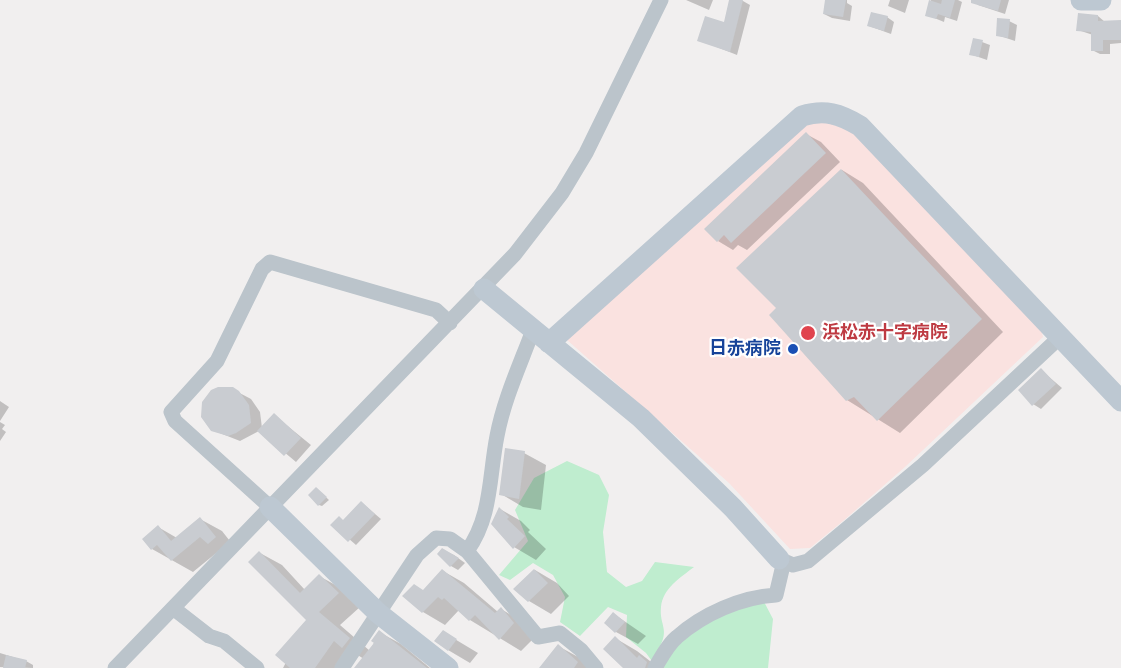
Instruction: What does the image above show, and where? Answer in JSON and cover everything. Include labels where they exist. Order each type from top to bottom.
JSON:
[{"type":"street","points":[[115,668],[484,290],[515,254],[562,193],[586,153],[661,0]]},
{"type":"street","points":[[1081,0],[1101,0]]},
{"type":"street","points":[[467,551],[475,540],[486,513],[497,436],[505,405],[541,336],[802,116],[825,112],[835,113],[860,126],[1121,400]]},
{"type":"street","points":[[448,668],[378,613],[270,507],[175,421],[171,412],[217,361],[262,269],[270,262],[436,310],[450,323]]},
{"type":"street","points":[[484,290],[640,418],[733,508],[782,560],[793,565],[808,561],[923,465],[1060,338]]},
{"type":"street","points":[[342,668],[417,555],[436,538],[450,539],[467,551],[538,637],[560,633],[581,650],[596,668]]},
{"type":"street","points":[[655,668],[675,638],[708,616],[756,596],[776,595],[782,560]]},
{"type":"street","points":[[173,608],[209,636],[224,641],[257,668]]},
{"type":"shaded area","name":"浜松赤十字病院","points":[[809,123],[828,123],[849,130],[864,142],[1041,329],[1043,337],[905,467],[843,521],[810,548],[790,549],[729,483],[567,340]]},
{"type":"green space","points":[[567,461],[599,475],[609,495],[603,532],[607,572],[626,587],[642,581],[655,562],[694,567],[673,584],[662,600],[664,636],[659,648],[695,620],[762,598],[773,619],[768,668],[657,668],[646,653],[626,637],[627,615],[608,607],[580,636],[560,622],[565,597],[553,575],[533,563],[510,580],[499,575],[528,541],[515,510],[534,478]]},
{"type":"building","points":[[729,0],[743,0],[730,52],[697,41],[705,16],[724,22]]},
{"type":"building","points":[[825,0],[846,0],[843,17],[823,14]]},
{"type":"building","points":[[929,0],[941,4],[942,0],[955,0],[950,18],[938,14],[936,19],[925,16]]},
{"type":"building","points":[[971,0],[1001,0],[998,11],[971,3]]},
{"type":"building","points":[[871,12],[888,16],[884,31],[867,26]]},
{"type":"building","points":[[1078,13],[1098,15],[1098,21],[1121,20],[1121,40],[1103,40],[1103,51],[1091,51],[1091,32],[1076,31]]},
{"type":"building","points":[[997,18],[1010,19],[1008,38],[996,36]]},
{"type":"building","points":[[973,38],[983,40],[979,57],[969,55]]},
{"type":"building","points":[[806,132],[826,153],[731,243],[724,235],[717,242],[704,229]]},
{"type":"building","points":[[841,169],[982,319],[877,421],[854,397],[846,401],[769,315],[776,308],[736,268]]},
{"type":"building","points":[[1041,368],[1056,384],[1032,406],[1018,390]]},
{"type":"building","points":[[218,387],[233,387],[239,391],[249,405],[251,423],[228,436],[211,431],[201,417],[202,402],[211,390]]},
{"type":"building","points":[[274,413],[301,438],[284,456],[257,431]]},
{"type":"building","points":[[505,448],[525,451],[519,499],[499,495]]},
{"type":"building","points":[[316,487],[327,497],[318,506],[308,495]]},
{"type":"building","points":[[361,501],[375,514],[348,542],[330,525],[339,516],[343,520]]},
{"type":"building","points":[[499,507],[509,517],[507,519],[525,536],[513,549],[491,524]]},
{"type":"building","points":[[200,517],[216,537],[208,544],[200,537],[171,561],[157,545],[151,550],[142,539],[158,525],[171,541]]},
{"type":"building","points":[[442,548],[459,558],[450,567],[437,554]]},
{"type":"building","points":[[259,551],[300,593],[319,574],[339,593],[319,612],[350,638],[342,648],[334,641],[315,668],[290,668],[275,655],[306,620],[248,562]]},
{"type":"building","points":[[442,569],[495,613],[501,607],[514,623],[499,640],[475,615],[469,621],[444,598],[442,600],[438,597],[422,613],[402,596],[414,584],[423,590]]},
{"type":"building","points":[[534,569],[548,583],[528,602],[513,589]]},
{"type":"building","points":[[613,612],[625,622],[615,633],[604,623]]},
{"type":"building","points":[[379,630],[427,668],[354,668],[374,643],[371,641]]},
{"type":"building","points":[[443,630],[457,639],[448,651],[434,641]]},
{"type":"building","points":[[615,636],[637,658],[639,655],[647,662],[645,668],[623,668],[603,649]]},
{"type":"building","points":[[558,644],[578,662],[574,668],[539,668]]},
{"type":"building","points":[[6,655],[27,660],[25,668],[3,668]]},
{"type":"place","name":"浜松赤十字病院","points":[[808,333]]},
{"type":"place","name":"日赤病院","points":[[793,349]]}]
